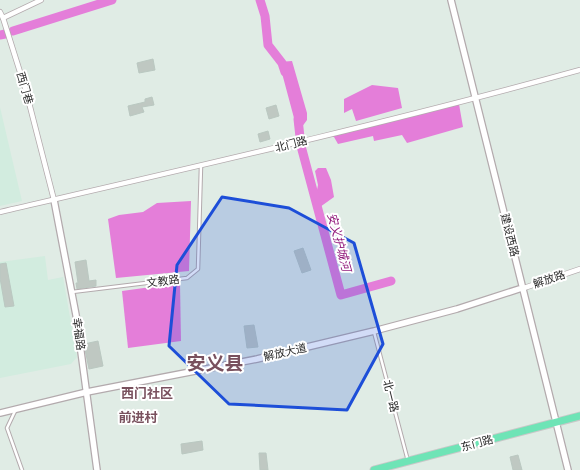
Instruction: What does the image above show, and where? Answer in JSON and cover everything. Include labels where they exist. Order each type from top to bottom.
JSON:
[{"type":"main road","name":"东门路","points":[[374,470],[580,416]]},
{"type":"street","points":[[3,18],[40,0]]},
{"type":"street","name":"建设西路","points":[[451,0],[476,97],[521,288],[568,470]]},
{"type":"street","name":"西门巷","points":[[0,12],[26,91],[54,200]]},
{"type":"street","name":"北门路","points":[[0,212],[201,166],[580,70]]},
{"type":"street","name":"幸福路","points":[[54,200],[72,293],[97,470]]},
{"type":"street","name":"解放路","points":[[521,288],[580,269]]},
{"type":"street","name":"解放大道","points":[[0,413],[87,392],[257,359],[374,331],[457,310],[521,288]]},
{"type":"lane","name":"文教路","points":[[72,293],[187,278],[198,269],[201,166]]},
{"type":"lane","name":"北一路","points":[[374,331],[408,461]]},
{"type":"lane","points":[[16,409],[7,428],[22,470]]},
{"type":"highlighted area","points":[[222,197],[289,208],[354,243],[383,344],[347,410],[229,404],[169,346],[177,265]]},
{"type":"shaded area","points":[[292,61],[307,113],[307,120],[296,135],[294,118],[279,62]]},
{"type":"shaded area","points":[[372,85],[398,88],[402,108],[356,121],[352,109],[344,113],[344,99]]},
{"type":"shaded area","points":[[459,104],[463,127],[407,143],[402,135],[374,141],[373,136],[338,144],[334,137],[330,137]]},
{"type":"shaded area","points":[[0,107],[22,201],[0,206]]},
{"type":"shaded area","points":[[318,168],[326,168],[331,180],[334,197],[320,207],[316,195],[318,185],[315,171]]},
{"type":"shaded area","points":[[191,201],[189,271],[116,278],[108,219],[119,215],[143,212],[157,203]]},
{"type":"shaded area","points":[[45,256],[48,280],[63,277],[77,357],[71,364],[0,378],[0,262]]},
{"type":"shaded area","points":[[180,283],[181,341],[128,348],[122,291]]},
{"type":"building","points":[[153,59],[155,70],[139,73],[137,63]]},
{"type":"building","points":[[152,97],[154,105],[142,107],[144,112],[130,116],[128,106],[145,102],[145,99]]},
{"type":"building","points":[[276,105],[279,116],[269,119],[266,108]]},
{"type":"building","points":[[268,131],[270,139],[260,142],[258,134]]},
{"type":"building","points":[[303,248],[311,270],[302,273],[294,251]]},
{"type":"building","points":[[86,260],[89,281],[96,280],[96,286],[77,289],[76,283],[78,283],[75,262]]},
{"type":"building","points":[[6,263],[14,306],[5,307],[0,278],[0,264]]},
{"type":"building","points":[[254,325],[258,347],[247,348],[244,326]]},
{"type":"building","points":[[98,341],[103,366],[89,369],[84,344]]},
{"type":"building","points":[[202,441],[203,450],[182,454],[181,444]]},
{"type":"building","points":[[259,453],[266,453],[268,470],[260,470]]},
{"type":"building","points":[[518,455],[522,470],[513,470],[510,457]]},
{"type":"waterway","name":"安义护城河","points":[[13,31],[112,0]]},
{"type":"waterway","name":"安义护城河","points":[[260,0],[265,16],[268,45],[282,63],[285,72]]},
{"type":"waterway","name":"安义护城河","points":[[0,35],[5,34]]},
{"type":"waterway","name":"安义护城河","points":[[298,119],[300,137]]},
{"type":"waterway","name":"安义护城河","points":[[301,146],[341,295],[391,281]]},
{"type":"district","name":"安义县","points":[[215,363]]},
{"type":"district","name":"西门社区","points":[[147,393]]},
{"type":"district","name":"前进村","points":[[138,417]]}]
